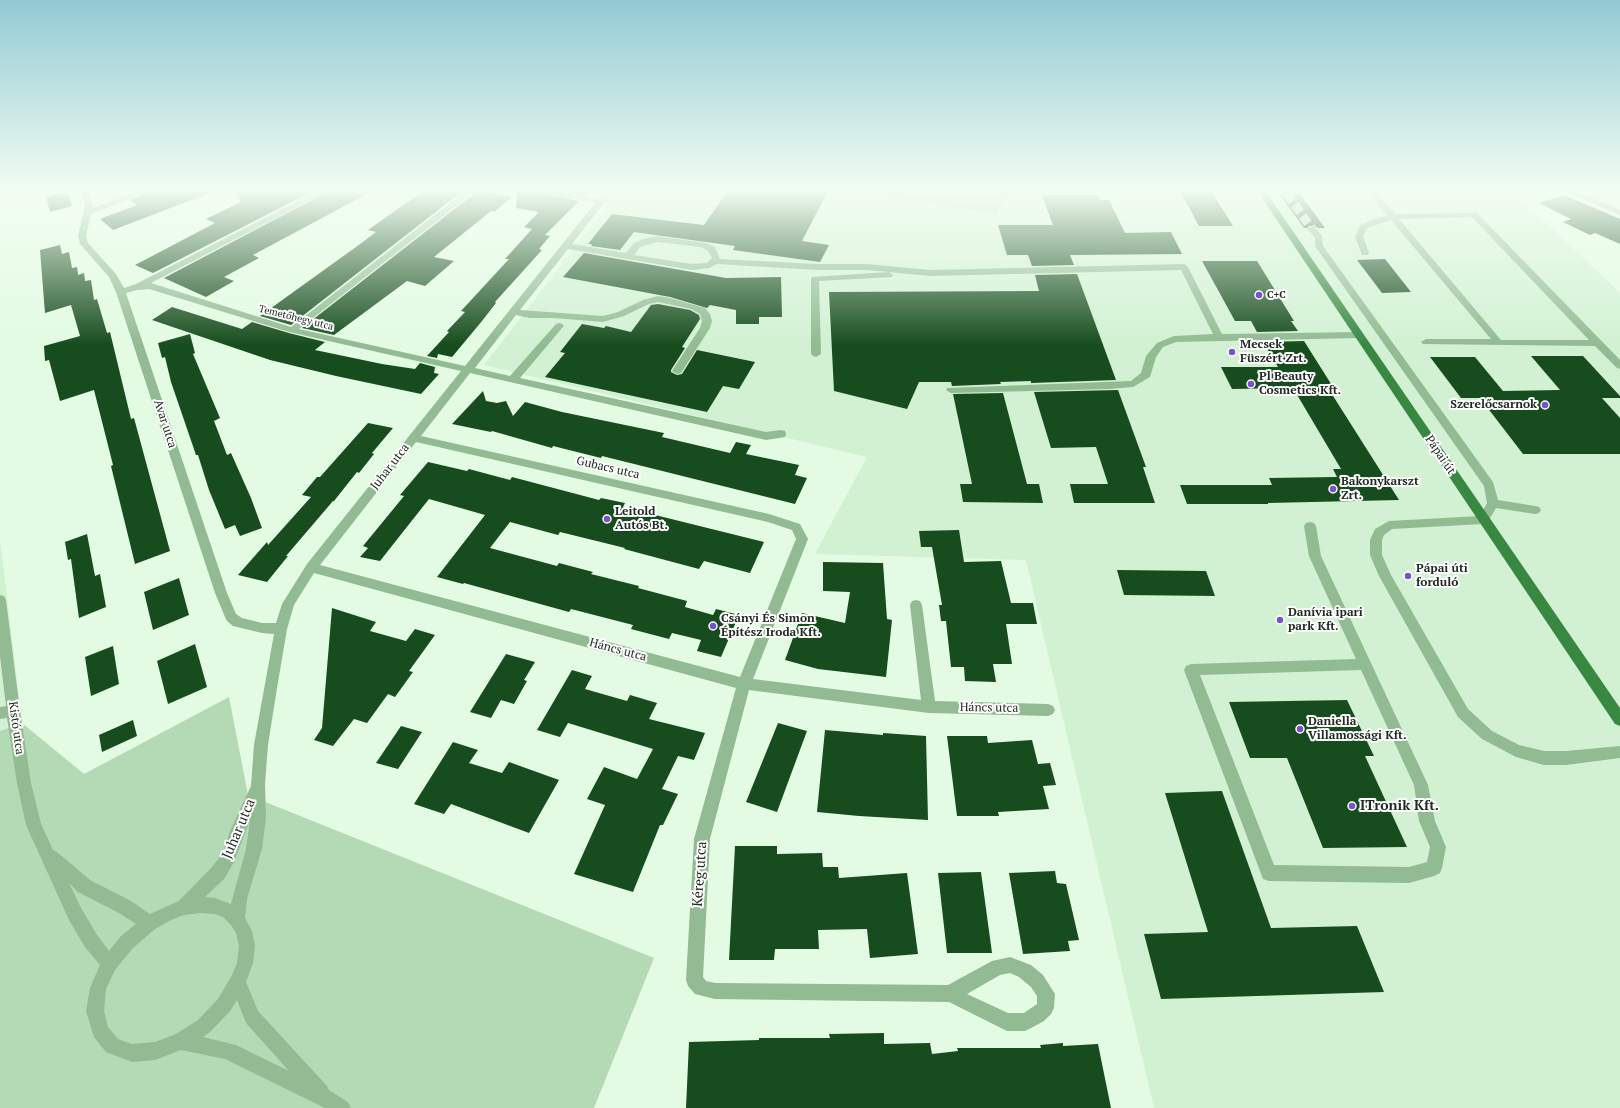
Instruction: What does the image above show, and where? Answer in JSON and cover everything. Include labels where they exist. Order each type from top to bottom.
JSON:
[{"type":"main road","name":"Pápai út","points":[[1294,241],[1620,720]]},
{"type":"street","name":"Avar utca","points":[[83,241],[84,244],[113,276],[121,292],[221,593],[231,617],[238,622],[248,625],[281,629]]},
{"type":"street","points":[[136,287],[228,241]]},
{"type":"street","points":[[292,330],[408,241]]},
{"type":"street","name":"Juhar utca","points":[[237,919],[239,899],[254,848],[258,817],[258,784],[261,745],[281,629],[288,604],[311,567],[570,241]]},
{"type":"street","points":[[628,256],[633,248],[641,243],[650,241]]},
{"type":"street","points":[[670,241],[703,245],[712,249],[715,255],[715,261]]},
{"type":"street","points":[[1319,241],[1319,246],[1489,485],[1493,503],[1483,520],[1389,525],[1379,532],[1376,540],[1376,555],[1385,576],[1463,713],[1487,735],[1516,751],[1544,758],[1566,758],[1620,752]]},
{"type":"street","points":[[1360,241],[1365,253]]},
{"type":"street","points":[[1412,241],[1499,343]]},
{"type":"street","points":[[1499,241],[1620,366]]},
{"type":"street","points":[[566,246],[698,268],[709,265],[715,261],[816,267],[867,267],[931,273]]},
{"type":"street","points":[[816,354],[815,279],[931,273],[1184,267],[1219,337]]},
{"type":"street","name":"Temetőhegy utca","points":[[121,292],[136,287],[150,286],[292,330],[766,436],[782,434]]},
{"type":"street","points":[[513,312],[530,315],[553,315],[603,319],[621,314],[646,302],[658,299],[694,307],[702,310],[707,321],[705,328],[677,371]]},
{"type":"street","points":[[512,379],[559,326]]},
{"type":"street","points":[[951,390],[1110,386],[1133,384],[1146,375],[1151,356],[1160,345],[1174,340],[1219,337],[1358,335]]},
{"type":"street","points":[[1426,342],[1598,343]]},
{"type":"street","name":"Gubacs utca","points":[[413,438],[762,516],[796,527]]},
{"type":"street","points":[[1493,503],[1535,510]]},
{"type":"street","points":[[1310,526],[1315,556],[1365,664],[1421,785],[1427,821],[1438,848],[1434,868],[1409,875],[1269,873],[1191,670],[1365,664]]},
{"type":"street","name":"Kéreg utca","points":[[796,527],[802,539],[744,684],[702,839],[694,980],[701,988],[715,991],[950,994],[1007,1022],[1025,1022],[1038,1016],[1045,1008],[1046,994],[1037,981],[1025,971],[1010,965],[998,967],[950,994]]},
{"type":"street","name":"Háncs utca","points":[[311,567],[744,684],[929,707],[1048,710]]},
{"type":"street","name":"Kistó utca","points":[[0,600],[6,712],[28,803],[39,837],[75,914],[91,941],[110,964]]},
{"type":"street","points":[[916,605],[929,707]]},
{"type":"street","name":"Juhar utca","points":[[184,907],[218,873],[229,856],[258,784]]},
{"type":"street","name":"Kistó utca","points":[[47,852],[84,886],[125,907],[149,923]]},
{"type":"street","points":[[200,905],[215,906],[228,911],[237,919],[244,931],[247,946],[245,963],[238,982],[224,1005],[204,1026],[181,1041],[155,1051],[132,1053],[112,1046],[100,1031],[95,1011],[98,988],[110,964],[127,942],[149,923],[167,913],[184,907],[200,905]]},
{"type":"street","points":[[238,982],[252,1017],[326,1098]]},
{"type":"street","points":[[181,1041],[225,1050],[236,1054],[326,1098],[342,1108]]},
{"type":"shaded area","points":[[580,241],[1565,241],[1620,293],[1620,1108],[1154,1108],[1026,560],[815,554],[867,457],[484,365]]},
{"type":"shaded area","points":[[0,539],[22,723],[0,731]]},
{"type":"shaded area","points":[[229,697],[248,795],[654,958],[594,1108],[0,1108],[0,731],[22,723],[84,774]]},
{"type":"building","points":[[181,241],[216,241],[153,273],[135,265]]},
{"type":"building","points":[[235,241],[280,241],[253,255],[259,258],[224,277],[234,281],[206,297],[164,278]]},
{"type":"building","points":[[364,241],[399,241],[291,325],[260,316]]},
{"type":"building","points":[[414,241],[454,241],[434,257],[454,261],[425,286],[407,281],[334,335],[302,328]]},
{"type":"building","points":[[521,241],[546,241],[539,249],[542,250],[495,302],[496,303],[482,321],[452,357],[438,354],[437,358],[427,356],[449,332],[447,331],[465,312],[461,311],[509,259],[505,259]]},
{"type":"building","points":[[591,241],[627,241],[620,250],[591,246],[592,244],[588,244]]},
{"type":"building","points":[[697,241],[802,241],[829,245],[820,262],[733,250],[735,246]]},
{"type":"building","points":[[1003,241],[1175,241],[1182,254],[1070,255],[1074,265],[1032,266],[1028,255],[1007,255]]},
{"type":"building","points":[[1613,241],[1620,241],[1620,244]]},
{"type":"building","points":[[60,245],[62,254],[69,252],[72,268],[77,267],[78,275],[84,273],[85,281],[91,280],[94,300],[97,299],[107,333],[110,332],[131,419],[134,418],[170,551],[135,564],[111,466],[113,465],[94,390],[60,401],[49,360],[45,361],[44,346],[80,336],[71,305],[45,313],[40,250]]},
{"type":"building","points":[[584,253],[726,278],[781,277],[782,317],[759,317],[759,324],[736,324],[736,310],[710,305],[707,308],[670,297],[563,277]]},
{"type":"building","points":[[1385,259],[1411,292],[1382,293],[1357,260]]},
{"type":"building","points":[[1202,261],[1257,261],[1294,321],[1291,321],[1298,331],[1257,332],[1251,321],[1235,321]]},
{"type":"building","points":[[1077,274],[1116,380],[1031,383],[1031,381],[1000,382],[1001,384],[952,386],[951,382],[919,382],[907,409],[834,391],[829,292],[1039,291],[1035,275]]},
{"type":"building","points":[[658,304],[690,310],[699,315],[700,319],[682,347],[685,348],[671,372],[677,375],[682,374],[697,350],[755,362],[739,389],[723,386],[707,412],[545,377],[565,353],[560,352],[582,324],[604,328],[606,326],[631,332],[651,305]]},
{"type":"building","points":[[172,307],[242,329],[252,322],[325,342],[315,350],[382,364],[415,369],[420,363],[435,367],[434,373],[439,374],[421,394],[270,360],[152,320]]},
{"type":"building","points":[[190,334],[195,353],[193,354],[220,418],[214,421],[227,455],[231,453],[251,498],[262,528],[240,536],[235,525],[225,529],[209,490],[198,455],[196,455],[171,382],[165,357],[162,358],[158,343]]},
{"type":"building","points":[[1304,341],[1333,387],[1328,388],[1399,500],[1268,504],[1187,504],[1180,485],[1272,485],[1269,478],[1337,477],[1333,469],[1341,469],[1293,388],[1232,389],[1221,367],[1278,367],[1263,342]]},
{"type":"building","points":[[1531,356],[1583,356],[1620,396],[1620,398],[1602,398],[1620,418],[1620,454],[1523,454],[1480,398],[1461,398],[1430,357],[1475,357],[1503,391],[1560,390]]},
{"type":"building","points":[[1118,390],[1146,467],[1143,467],[1155,503],[1074,503],[1070,484],[1108,484],[1096,447],[1051,448],[1034,392]]},
{"type":"building","points":[[483,391],[486,401],[497,403],[506,401],[513,416],[525,402],[562,412],[664,433],[662,437],[730,453],[736,442],[751,445],[746,454],[799,465],[795,475],[807,478],[795,504],[602,456],[601,458],[553,446],[552,448],[492,431],[452,424]]},
{"type":"building","points":[[1003,393],[1027,484],[1039,484],[1043,503],[963,502],[960,484],[972,484],[953,394]]},
{"type":"building","points":[[368,423],[393,428],[372,453],[374,454],[359,473],[357,472],[286,556],[288,556],[267,582],[238,575],[267,542],[268,545],[311,497],[302,495]]},
{"type":"building","points":[[428,462],[467,471],[469,469],[510,480],[512,477],[599,500],[601,498],[625,503],[623,507],[764,542],[750,573],[704,561],[699,569],[624,549],[625,548],[560,532],[558,535],[510,522],[490,548],[557,566],[559,563],[593,572],[591,574],[639,586],[638,588],[687,601],[685,607],[713,615],[716,609],[739,615],[721,657],[697,651],[701,640],[672,633],[669,639],[631,629],[633,625],[571,609],[569,612],[437,577],[485,515],[429,499],[380,561],[360,557],[368,548],[363,546],[404,496],[400,495]]},
{"type":"building","points":[[959,530],[964,562],[1001,561],[1011,603],[1033,603],[1037,624],[1006,624],[1012,664],[993,664],[996,682],[965,681],[964,667],[951,667],[946,621],[941,621],[939,605],[942,605],[932,547],[921,547],[919,531]]},
{"type":"building","points":[[87,534],[95,576],[100,574],[106,607],[79,618],[71,559],[68,560],[65,542]]},
{"type":"building","points":[[823,562],[883,563],[887,619],[892,620],[886,677],[818,669],[785,660],[802,613],[845,623],[850,592],[823,591]]},
{"type":"building","points":[[1117,570],[1206,571],[1215,596],[1124,595]]},
{"type":"building","points":[[179,578],[189,615],[153,630],[144,592]]},
{"type":"building","points":[[332,608],[376,622],[370,631],[406,641],[415,629],[435,635],[409,671],[413,672],[395,697],[388,694],[367,723],[354,719],[333,746],[314,740],[322,728]]},
{"type":"building","points":[[195,644],[207,687],[168,704],[157,661]]},
{"type":"building","points":[[113,646],[119,684],[91,696],[85,657]]},
{"type":"building","points":[[506,654],[535,662],[524,680],[527,681],[514,704],[501,700],[491,718],[470,712]]},
{"type":"building","points":[[572,670],[592,676],[585,689],[627,701],[630,695],[657,703],[649,719],[705,733],[694,760],[678,756],[662,789],[678,794],[663,825],[660,825],[633,892],[574,874],[605,805],[587,799],[604,767],[637,779],[653,749],[568,723],[560,737],[537,730]]},
{"type":"building","points":[[1347,700],[1374,756],[1365,756],[1407,847],[1323,848],[1287,758],[1250,758],[1229,702]]},
{"type":"building","points":[[133,720],[137,736],[102,752],[99,735]]},
{"type":"building","points":[[778,723],[807,731],[777,812],[746,802]]},
{"type":"building","points":[[401,726],[422,732],[398,769],[376,763]]},
{"type":"building","points":[[825,730],[883,735],[883,733],[926,736],[928,820],[817,812]]},
{"type":"building","points":[[947,736],[987,736],[988,743],[1032,740],[1038,764],[1050,763],[1056,785],[1043,786],[1049,809],[998,812],[999,816],[957,816]]},
{"type":"building","points":[[453,742],[478,750],[469,763],[502,773],[509,762],[559,780],[529,833],[451,804],[444,814],[414,804]]},
{"type":"building","points":[[1222,791],[1271,928],[1357,926],[1384,992],[1161,999],[1144,934],[1208,932],[1165,793]]},
{"type":"building","points":[[735,846],[777,846],[777,854],[822,853],[823,867],[838,867],[839,878],[907,873],[918,954],[870,958],[867,929],[818,930],[819,949],[775,949],[774,960],[729,960]]},
{"type":"building","points":[[1055,871],[1057,883],[1066,884],[1079,940],[1068,941],[1070,951],[1023,954],[1009,873]]},
{"type":"building","points":[[981,872],[992,953],[947,953],[938,873]]},
{"type":"building","points":[[884,1033],[884,1044],[930,1043],[932,1054],[958,1051],[957,1048],[1041,1048],[1040,1045],[1063,1043],[1063,1046],[1098,1044],[1111,1108],[686,1108],[689,1042],[759,1040],[759,1038],[830,1038],[829,1034]]},
{"type":"place","name":"C+C","points":[[1259,295]]},
{"type":"place","name":"Mecsek Füszért Zrt.","points":[[1232,352]]},
{"type":"place","name":"Pl Beauty Cosmetics Kft.","points":[[1251,384]]},
{"type":"place","name":"Szerelőcsarnok","points":[[1545,405]]},
{"type":"place","name":"Bakonykarszt Zrt.","points":[[1333,489]]},
{"type":"place","name":"Leitold Autós Bt.","points":[[607,519]]},
{"type":"place","name":"Pápai úti forduló","points":[[1408,576]]},
{"type":"place","name":"Danívia ipari park Kft.","points":[[1280,620]]},
{"type":"place","name":"Csányi És Simon Építész Iroda Kft.","points":[[713,626]]},
{"type":"place","name":"Daniella Villamossági Kft.","points":[[1300,729]]},
{"type":"place","name":"ITronik Kft.","points":[[1352,806]]}]
